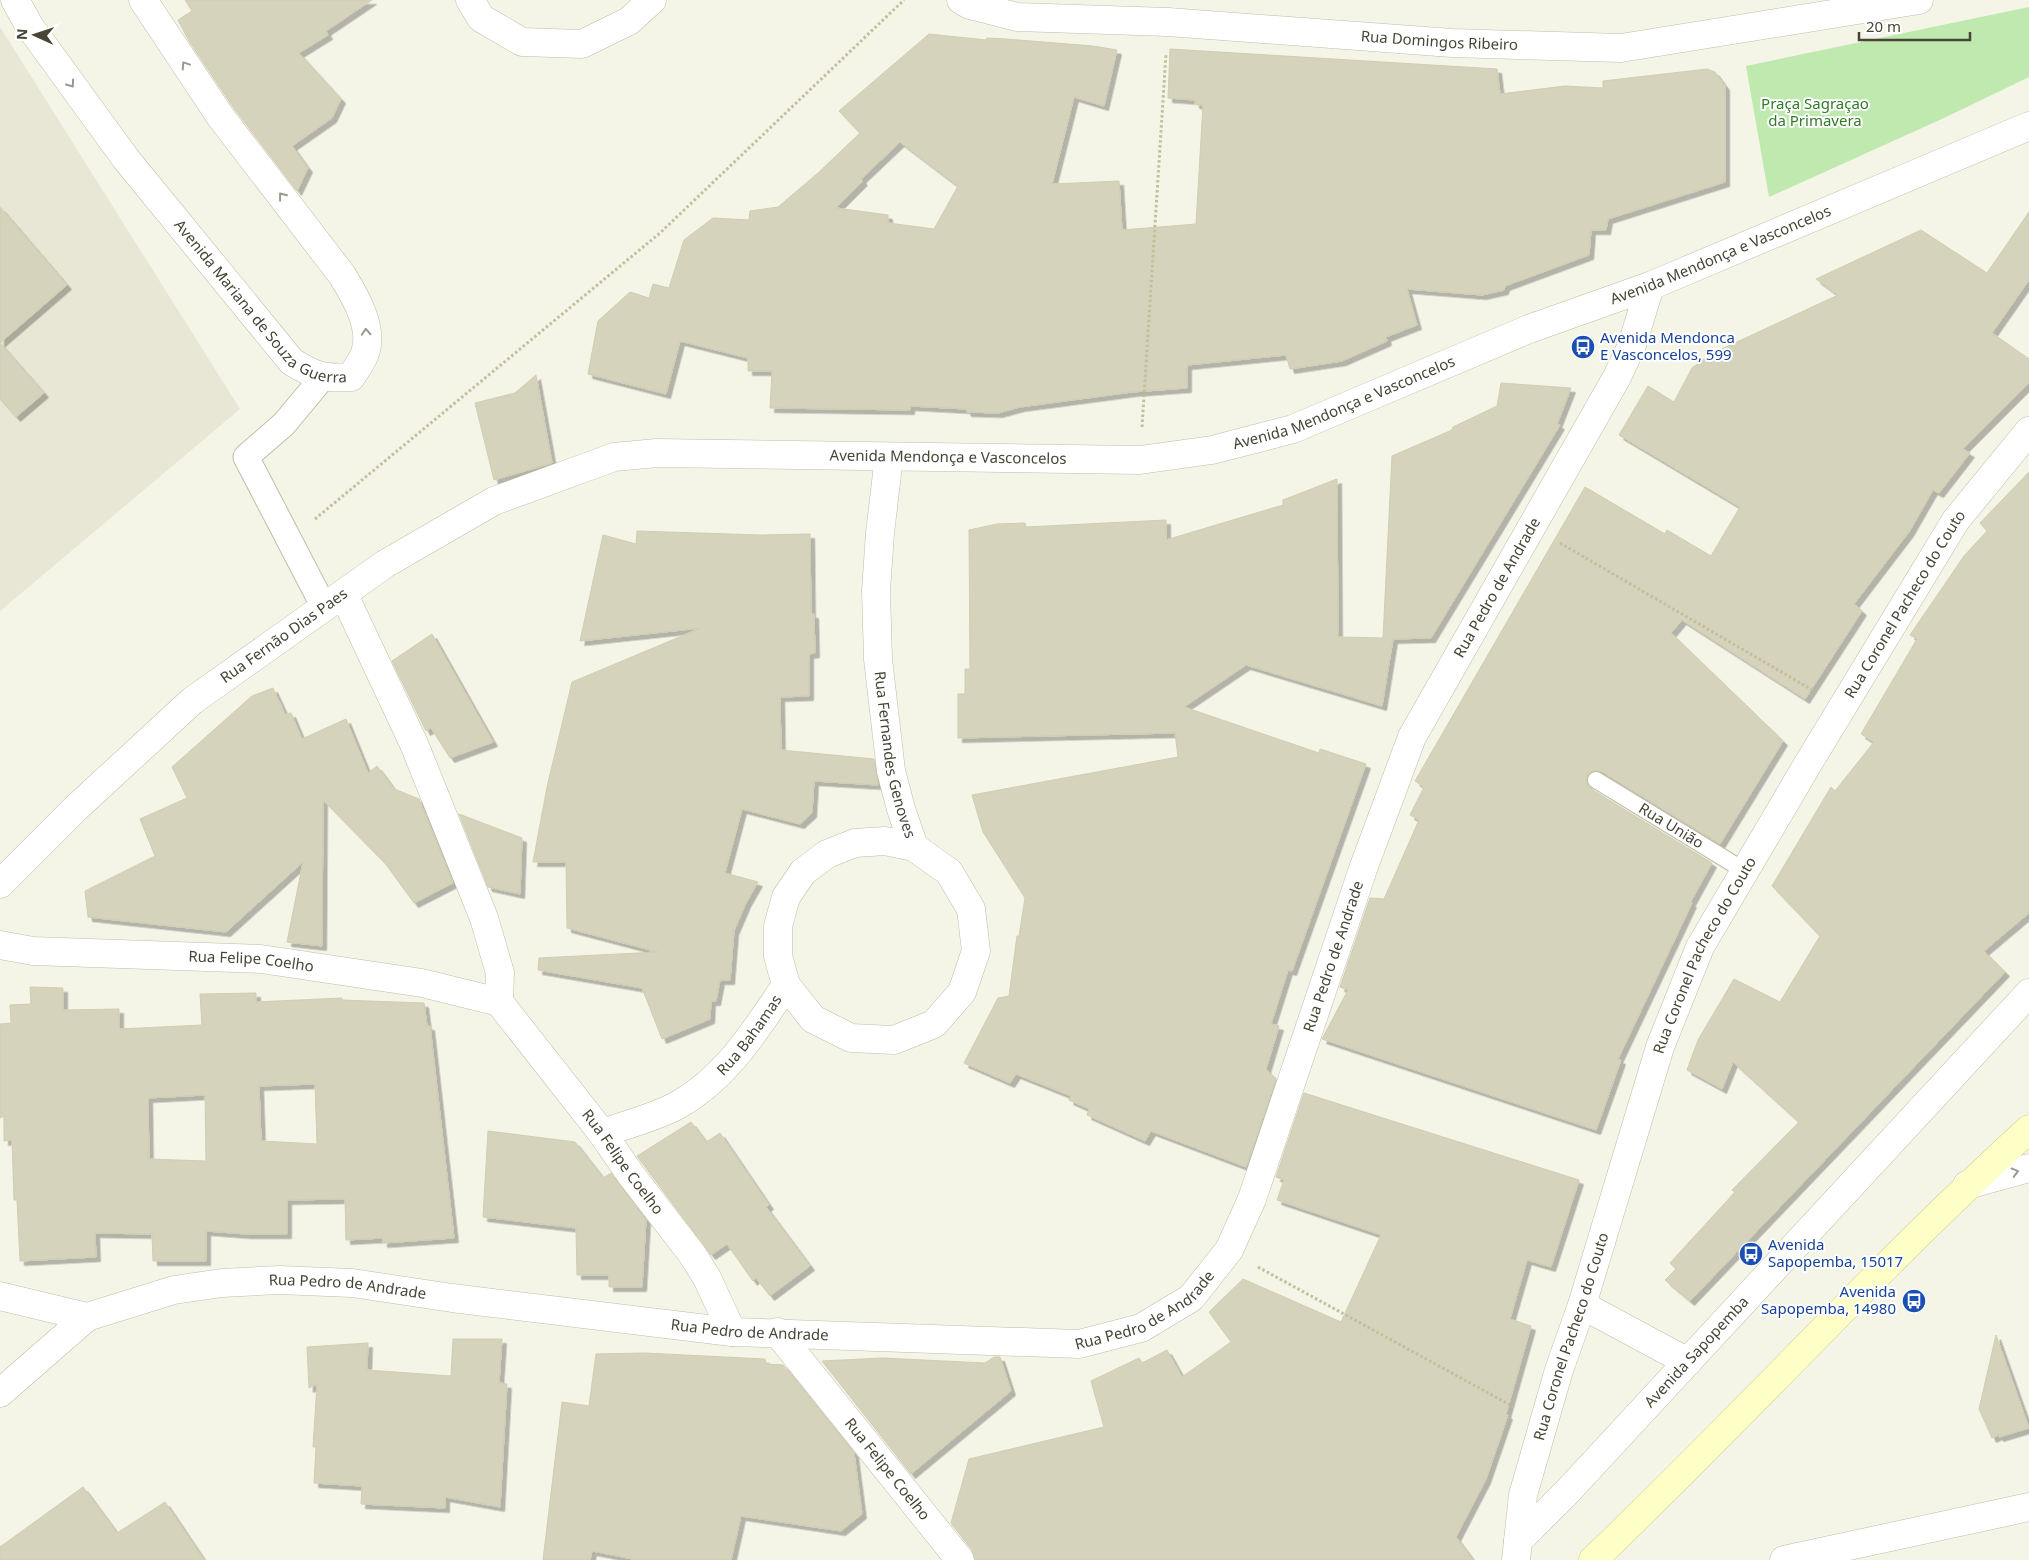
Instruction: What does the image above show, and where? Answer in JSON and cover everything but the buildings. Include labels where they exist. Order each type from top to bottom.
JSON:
[{"type":"main road","points":[[1593,1560],[1967,1185],[2029,1129]]},
{"type":"street","name":"Avenida Mariana de Souza Guerra","points":[[15,0],[30,27],[132,167],[292,362],[313,375],[330,378],[351,376],[366,351],[366,326],[358,300],[342,275],[220,116],[143,0]]},
{"type":"street","points":[[470,0],[481,18],[522,42],[582,44],[629,21],[652,0]]},
{"type":"street","name":"Rua Domingos Ribeiro","points":[[960,0],[1017,17],[1117,10],[1168,22],[1452,44],[1621,48],[1919,0]]},
{"type":"street","name":"Avenida Mendonça e Vasconcelos","points":[[614,457],[657,454],[1140,460],[1212,450],[1293,429],[1529,329],[1650,286],[2029,126]]},
{"type":"street","name":"Rua Pedro de Andrade","points":[[87,1317],[174,1290],[222,1283],[279,1280],[352,1283],[462,1300],[732,1332],[777,1332],[1078,1344],[1141,1328],[1191,1298],[1228,1250],[1252,1199],[1363,869],[1412,737],[1617,378],[1632,345],[1650,286]]},
{"type":"street","points":[[323,377],[284,424],[246,457],[289,540],[334,601],[414,744],[484,918],[500,973],[500,1002]]},
{"type":"street","name":"Rua Coronel Pacheco do Couto","points":[[1517,1551],[1523,1496],[1559,1370],[1582,1305],[1660,1047],[1700,947],[1956,520],[2029,431]]},
{"type":"street","name":"Rua Fernandes Genoves","points":[[786,985],[813,1018],[851,1038],[894,1040],[934,1024],[962,992],[976,952],[971,908],[949,872],[914,848],[891,771],[878,659],[876,591],[880,533],[889,456]]},
{"type":"street","name":"Rua Fernão Dias Paes","points":[[0,884],[76,808],[192,701],[385,564],[494,501],[614,457]]},
{"type":"street","name":"Rua Bahamas","points":[[602,1133],[676,1106],[702,1091],[730,1064],[752,1036],[786,985],[778,956],[778,926],[786,897],[803,872],[827,854],[855,843],[884,841],[914,848]]},
{"type":"street","name":"Rua Felipe Coelho","points":[[0,945],[33,951],[261,960],[422,983],[500,1002],[602,1133],[692,1254],[707,1278],[732,1332]]},
{"type":"street","name":"Avenida Sapopemba","points":[[1517,1551],[1568,1491],[2029,993]]},
{"type":"street","points":[[1967,1185],[2029,1168]]},
{"type":"street","points":[[0,1296],[87,1317]]},
{"type":"street","points":[[1582,1305],[1688,1362]]},
{"type":"street","points":[[0,1393],[87,1317]]},
{"type":"street","name":"Rua Felipe Coelho","points":[[777,1332],[960,1560]]},
{"type":"street","points":[[1784,1560],[2029,1507]]},
{"type":"lane","name":"Rua União","points":[[1596,780],[1745,871]]},
{"type":"path","points":[[289,540],[660,233],[904,0]]},
{"type":"path","points":[[1140,460],[1168,22]]},
{"type":"path","points":[[1531,526],[1842,708]]},
{"type":"path","points":[[1228,1250],[1545,1424]]},
{"type":"shaded area","points":[[0,27],[240,409],[0,611]]},
{"type":"green space","name":"Praça Sagraçao da Primavera","points":[[2029,7],[2029,77],[1944,118],[1769,197],[1746,66]]},
{"type":"place","name":"Avenida Mendonca E Vasconcelos, 599","points":[[1583,347]]},
{"type":"place","name":"Avenida Sapopemba, 15017","points":[[1751,1254]]},
{"type":"place","name":"Avenida Sapopemba, 14980","points":[[1914,1301]]}]
